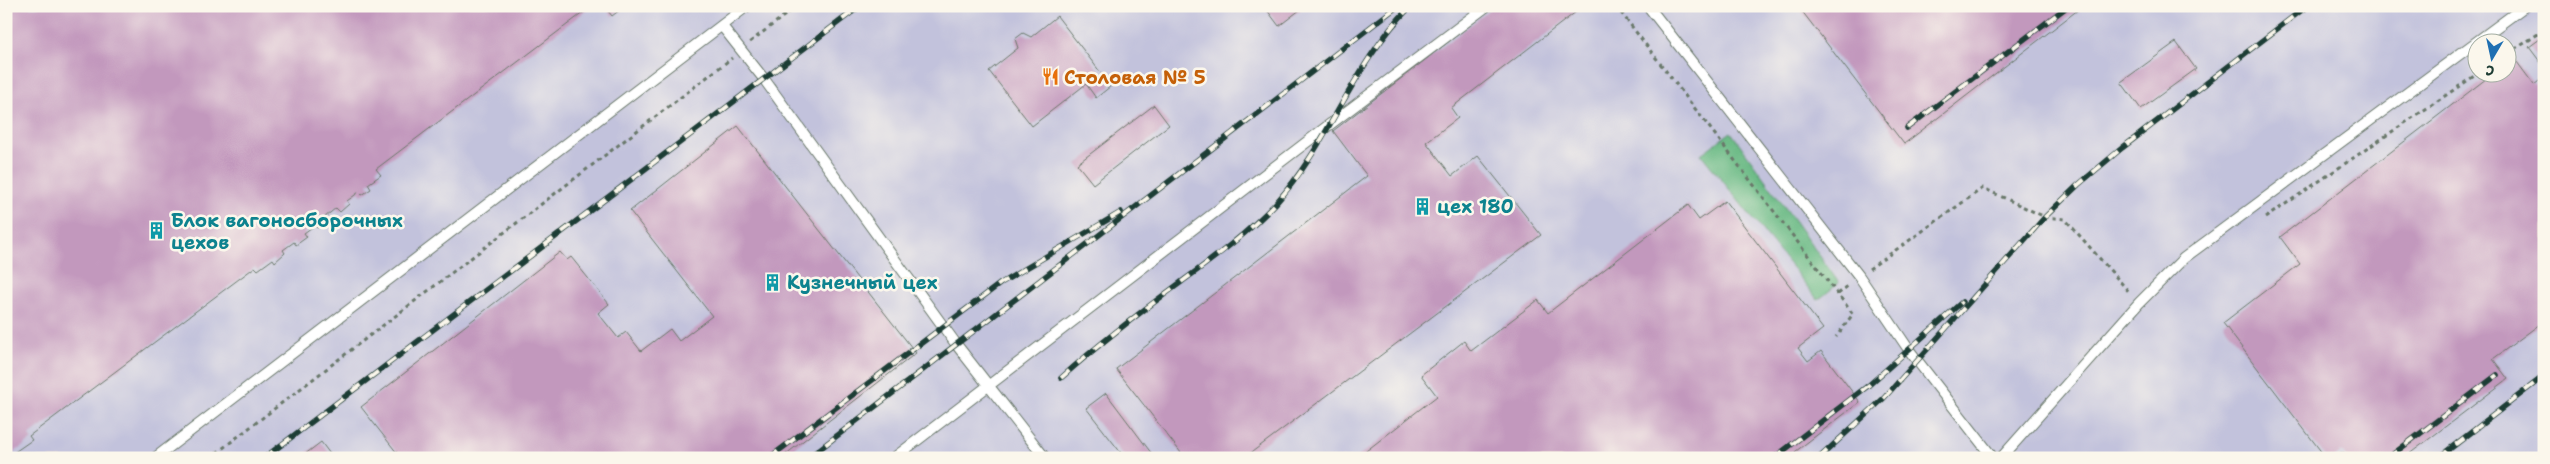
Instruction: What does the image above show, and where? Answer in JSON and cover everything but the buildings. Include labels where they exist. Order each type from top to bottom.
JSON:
[{"type":"lane","points":[[155,458],[747,6]]},
{"type":"lane","points":[[894,458],[1329,124],[1487,6]]},
{"type":"lane","points":[[1648,6],[1859,276],[1909,350],[1993,458]]},
{"type":"lane","points":[[2001,458],[2138,303],[2184,258],[2525,6]]},
{"type":"lane","points":[[722,26],[951,338],[1045,458]]},
{"type":"path","points":[[210,458],[797,6]]},
{"type":"path","points":[[1616,6],[1853,314],[1836,338]]},
{"type":"path","points":[[2518,47],[2544,30]]},
{"type":"path","points":[[2260,221],[2468,80]]},
{"type":"path","points":[[1838,294],[1859,276],[1983,188],[2045,217],[2065,219],[2138,303]]},
{"type":"shaded area","points":[[6,6],[2544,6],[2544,458],[6,458]]},
{"type":"green space","points":[[1731,132],[1839,283],[1818,300],[1701,154]]},
{"type":"railway","points":[[264,458],[860,6]]},
{"type":"railway","points":[[808,458],[1398,6]]},
{"type":"railway","points":[[1061,378],[1119,329],[1230,245],[1276,203],[1312,155],[1373,52],[1411,6]]},
{"type":"railway","points":[[1907,128],[2068,6]]},
{"type":"railway","points":[[1819,458],[1884,398],[2045,217],[2078,185],[2122,148],[2307,6]]},
{"type":"railway","points":[[769,458],[1001,283],[1121,212]]},
{"type":"railway","points":[[1774,458],[1869,385],[1962,302]]},
{"type":"railway","points":[[2388,458],[2497,375]]},
{"type":"railway","points":[[2438,458],[2544,376]]},
{"type":"railway","points":[[2540,458],[2544,455]]},
{"type":"place","name":"Столовая № 5","points":[[1050,77]]},
{"type":"place","name":"цех 180","points":[[1423,206]]},
{"type":"place","name":"Блок вагоносборочных цехов","points":[[157,231]]},
{"type":"place","name":"Кузнечный цех","points":[[773,282]]}]
